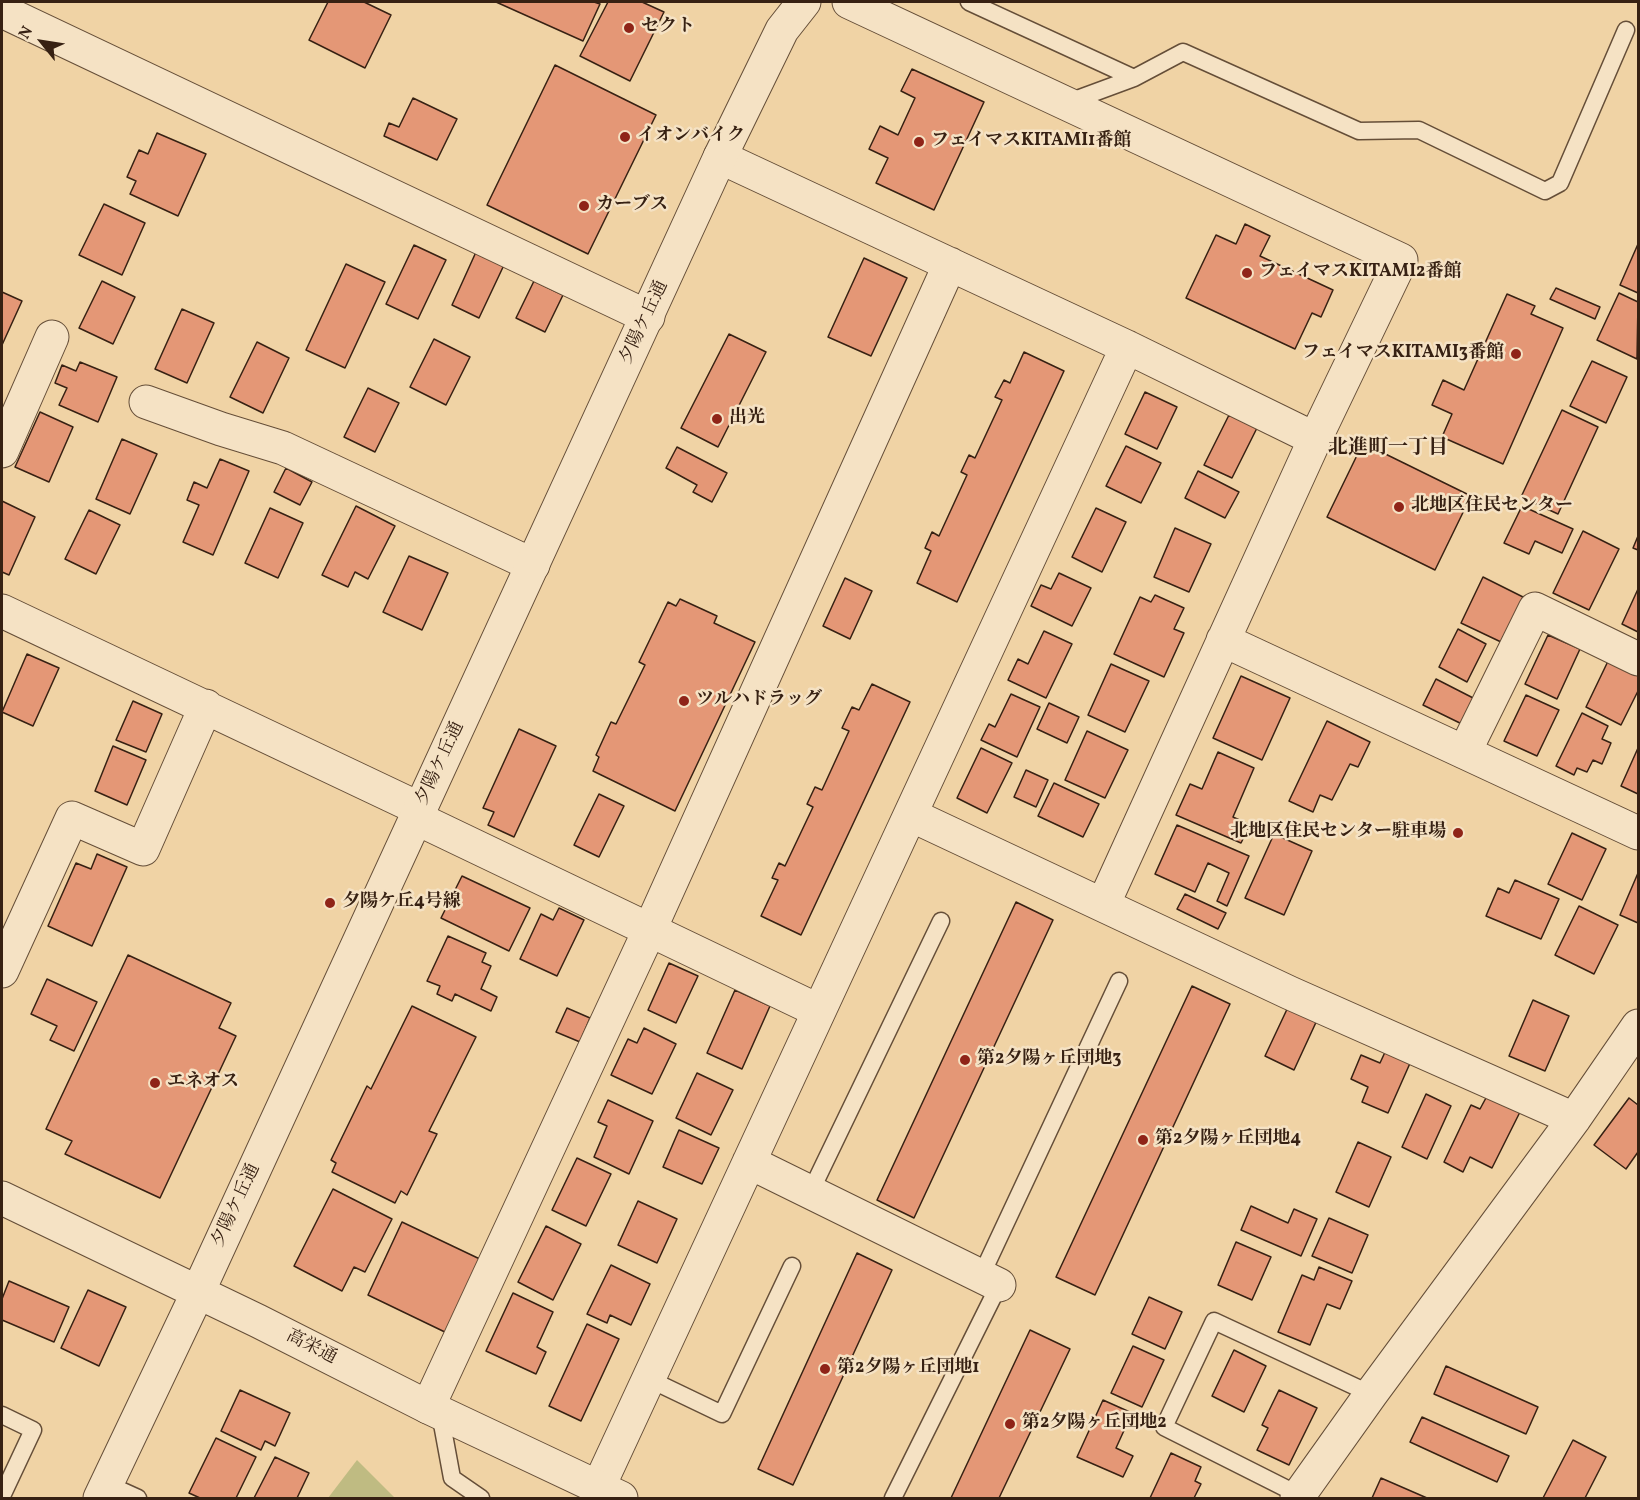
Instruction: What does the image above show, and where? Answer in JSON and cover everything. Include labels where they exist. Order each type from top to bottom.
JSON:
[{"type":"street","name":"夕陽ケ丘通","points":[[104,1491],[648,317],[783,16],[804,2]]},
{"type":"street","points":[[849,2],[1401,260],[1315,438],[1103,904]]},
{"type":"street","points":[[2,12],[648,317]]},
{"type":"street","points":[[720,157],[1127,347],[1315,438]]},
{"type":"street","points":[[434,1410],[950,264]]},
{"type":"street","points":[[2,451],[52,337]]},
{"type":"street","points":[[609,1493],[648,1379],[1127,347]]},
{"type":"street","points":[[146,402],[283,448],[533,565]]},
{"type":"street","points":[[1466,751],[1536,609],[1638,659]]},
{"type":"street","points":[[2,611],[206,706],[650,929],[819,1011]]},
{"type":"street","points":[[1223,639],[1638,833]]},
{"type":"street","points":[[2,971],[72,818],[143,849],[206,706]]},
{"type":"street","points":[[911,815],[1290,993],[1574,1119]]},
{"type":"street","points":[[1298,1497],[1574,1119],[1638,1026]]},
{"type":"street","points":[[748,1162],[990,1281]]},
{"type":"street","name":"高栄通","points":[[2,1198],[198,1292],[434,1410],[609,1493]]},
{"type":"lane","points":[[969,2],[1134,78]]},
{"type":"lane","points":[[1066,103],[1134,78],[1183,52],[1359,131],[1419,130],[1545,191],[1560,183],[1626,30]]},
{"type":"lane","points":[[810,1193],[941,921]]},
{"type":"lane","points":[[893,1498],[990,1281],[1119,981]]},
{"type":"lane","points":[[648,1379],[723,1414],[792,1266]]},
{"type":"lane","points":[[1298,1497],[1164,1426],[1214,1321],[1371,1394]]},
{"type":"lane","points":[[434,1410],[452,1478],[480,1498]]},
{"type":"lane","points":[[2,1415],[33,1430],[2,1496]]},
{"type":"lane","points":[[104,1491],[138,1498]]},
{"type":"shaded area","points":[[357,1460],[395,1498],[328,1498]]},
{"type":"building","points":[[328,2],[364,2],[391,15],[365,68],[309,40]]},
{"type":"building","points":[[496,2],[594,2],[600,4],[583,41]]},
{"type":"building","points":[[608,2],[642,2],[664,12],[630,81],[580,56]]},
{"type":"building","points":[[555,65],[656,115],[588,254],[487,205]]},
{"type":"building","name":"フェイマスKITAMI1番館","points":[[912,69],[984,102],[934,210],[876,183],[888,158],[869,149],[880,126],[898,135],[915,98],[901,91]]},
{"type":"building","points":[[413,98],[457,119],[437,160],[384,136],[389,123],[399,127]]},
{"type":"building","points":[[157,133],[206,154],[178,216],[130,194],[136,181],[127,177],[139,150],[148,154]]},
{"type":"building","points":[[104,204],[145,223],[122,275],[79,255]]},
{"type":"building","name":"フェイマスKITAMI2番館","points":[[1245,224],[1270,236],[1260,256],[1333,290],[1321,317],[1312,313],[1295,349],[1186,298],[1216,235],[1236,244]]},
{"type":"building","points":[[1638,244],[1638,293],[1620,285]]},
{"type":"building","points":[[414,245],[446,260],[418,319],[386,304]]},
{"type":"building","points":[[476,252],[504,265],[479,318],[452,305]]},
{"type":"building","points":[[864,258],[907,278],[871,356],[828,337]]},
{"type":"building","points":[[346,264],[385,282],[345,368],[306,350]]},
{"type":"building","points":[[102,281],[135,297],[113,344],[79,328]]},
{"type":"building","points":[[534,281],[563,295],[545,332],[516,318]]},
{"type":"building","points":[[1556,288],[1600,307],[1595,319],[1550,299]]},
{"type":"building","points":[[2,292],[22,301],[2,345]]},
{"type":"building","points":[[1619,293],[1638,302],[1637,359],[1597,340]]},
{"type":"building","name":"フェイマスKITAMI3番館","points":[[1507,294],[1535,306],[1531,314],[1563,328],[1503,464],[1442,437],[1452,414],[1432,405],[1443,380],[1464,390]]},
{"type":"building","points":[[182,309],[214,323],[187,383],[155,369]]},
{"type":"building","points":[[729,334],[766,352],[718,447],[681,428]]},
{"type":"building","points":[[434,339],[470,357],[446,405],[410,387]]},
{"type":"building","points":[[257,342],[289,358],[263,413],[230,397]]},
{"type":"building","points":[[1024,352],[1064,371],[957,602],[917,583],[931,551],[925,548],[932,532],[939,536],[967,475],[961,472],[969,455],[975,458],[1002,400],[995,397],[1004,380],[1010,383]]},
{"type":"building","points":[[1592,361],[1627,377],[1606,423],[1570,406]]},
{"type":"building","points":[[80,362],[117,377],[98,422],[59,405],[67,388],[55,383],[62,365],[76,371]]},
{"type":"building","points":[[368,388],[399,403],[375,452],[344,437]]},
{"type":"building","points":[[1145,392],[1177,407],[1157,449],[1125,434]]},
{"type":"building","points":[[1562,410],[1598,427],[1558,514],[1521,497]]},
{"type":"building","points":[[40,412],[73,427],[49,482],[15,467]]},
{"type":"building","points":[[1229,415],[1257,428],[1232,478],[1204,465]]},
{"type":"building","points":[[122,439],[157,454],[130,514],[96,499]]},
{"type":"building","name":"北地区住民センター","points":[[1363,443],[1471,496],[1435,570],[1327,517]]},
{"type":"building","points":[[1126,446],[1161,463],[1141,503],[1106,486]]},
{"type":"building","points":[[677,447],[727,473],[712,502],[693,492],[697,485],[666,468]]},
{"type":"building","points":[[220,459],[249,471],[213,555],[183,542],[199,505],[187,500],[194,482],[207,488]]},
{"type":"building","points":[[286,468],[312,482],[300,505],[274,492]]},
{"type":"building","points":[[1198,471],[1239,492],[1225,518],[1185,498]]},
{"type":"building","points":[[2,501],[35,517],[9,575],[2,572]]},
{"type":"building","points":[[356,506],[395,526],[368,579],[355,572],[348,587],[322,575]]},
{"type":"building","points":[[1522,506],[1573,529],[1562,553],[1535,541],[1529,554],[1504,543]]},
{"type":"building","points":[[270,508],[303,523],[278,578],[245,563]]},
{"type":"building","points":[[1096,508],[1126,522],[1102,572],[1072,557]]},
{"type":"building","points":[[89,510],[120,525],[96,574],[65,559]]},
{"type":"building","points":[[1175,528],[1211,544],[1189,592],[1154,577]]},
{"type":"building","points":[[1583,531],[1619,549],[1589,610],[1553,593]]},
{"type":"building","points":[[1638,536],[1638,550],[1633,548]]},
{"type":"building","points":[[409,556],[448,573],[422,630],[383,612]]},
{"type":"building","points":[[1059,573],[1091,588],[1072,626],[1031,606],[1041,585],[1051,589]]},
{"type":"building","points":[[1483,577],[1523,597],[1501,642],[1461,623]]},
{"type":"building","points":[[845,578],[872,591],[850,639],[823,626]]},
{"type":"building","points":[[1638,589],[1638,632],[1622,624]]},
{"type":"building","points":[[1155,595],[1184,608],[1174,629],[1184,633],[1164,677],[1114,654],[1140,597],[1151,602]]},
{"type":"building","points":[[680,599],[717,616],[714,623],[755,642],[675,811],[593,771],[599,757],[596,755],[611,722],[616,724],[645,665],[639,662],[668,602],[676,606]]},
{"type":"building","points":[[1458,629],[1486,644],[1467,682],[1439,667]]},
{"type":"building","points":[[1044,631],[1072,644],[1046,698],[1008,680],[1018,659],[1028,664]]},
{"type":"building","points":[[1548,635],[1580,649],[1557,699],[1525,684]]},
{"type":"building","points":[[27,654],[59,668],[33,726],[2,712]]},
{"type":"building","points":[[1610,657],[1638,672],[1638,691],[1621,725],[1586,707]]},
{"type":"building","points":[[1111,664],[1149,681],[1125,732],[1088,715]]},
{"type":"building","points":[[1241,676],[1290,698],[1262,760],[1213,738]]},
{"type":"building","points":[[1436,679],[1481,702],[1468,727],[1423,705]]},
{"type":"building","points":[[872,684],[910,702],[801,935],[761,916],[778,880],[772,878],[779,863],[785,866],[813,807],[807,804],[815,787],[822,790],[849,731],[842,728],[852,707],[859,710]]},
{"type":"building","points":[[1011,694],[1040,707],[1017,757],[981,740],[989,724],[995,727]]},
{"type":"building","points":[[1526,695],[1559,710],[1537,756],[1504,741]]},
{"type":"building","points":[[133,701],[162,714],[146,752],[116,740]]},
{"type":"building","points":[[1049,703],[1079,717],[1067,743],[1037,729]]},
{"type":"building","points":[[1582,713],[1608,726],[1602,739],[1611,743],[1602,764],[1593,760],[1587,772],[1577,768],[1574,775],[1556,766]]},
{"type":"building","points":[[1327,721],[1370,742],[1358,767],[1350,764],[1332,800],[1320,795],[1313,812],[1289,801]]},
{"type":"building","points":[[519,729],[556,746],[514,837],[488,825],[494,812],[483,808]]},
{"type":"building","points":[[1087,731],[1128,750],[1105,798],[1065,780]]},
{"type":"building","points":[[113,746],[146,760],[127,805],[95,791]]},
{"type":"building","points":[[981,748],[1012,763],[987,813],[957,798]]},
{"type":"building","points":[[1638,748],[1638,794],[1621,786]]},
{"type":"building","points":[[1218,752],[1254,768],[1233,817],[1250,825],[1241,843],[1176,815],[1190,784],[1202,789]]},
{"type":"building","points":[[1026,770],[1048,780],[1036,807],[1014,797]]},
{"type":"building","points":[[1054,783],[1099,804],[1083,837],[1038,816]]},
{"type":"building","points":[[599,794],[624,806],[599,857],[574,845]]},
{"type":"building","points":[[1177,825],[1249,856],[1227,906],[1217,901],[1229,873],[1208,863],[1195,892],[1155,874]]},
{"type":"building","points":[[1572,833],[1606,849],[1582,900],[1548,884]]},
{"type":"building","points":[[1274,834],[1312,851],[1284,915],[1245,898]]},
{"type":"building","points":[[97,854],[127,867],[92,946],[48,926],[76,863],[91,869]]},
{"type":"building","points":[[1638,873],[1638,923],[1620,915]]},
{"type":"building","points":[[462,876],[530,908],[509,951],[441,918]]},
{"type":"building","points":[[1515,880],[1559,899],[1541,939],[1486,916],[1498,888],[1509,893]]},
{"type":"building","points":[[1185,894],[1226,913],[1218,929],[1177,909]]},
{"type":"building","name":"第2夕陽ヶ丘団地3","points":[[1016,902],[1053,920],[914,1218],[877,1200]]},
{"type":"building","points":[[1579,906],[1618,925],[1594,974],[1555,955]]},
{"type":"building","points":[[559,908],[584,920],[557,976],[520,959],[541,914],[553,920]]},
{"type":"building","points":[[448,936],[486,953],[482,962],[491,966],[481,989],[497,997],[491,1011],[455,994],[452,1001],[437,994],[440,986],[427,981]]},
{"type":"building","points":[[128,955],[231,1003],[219,1028],[236,1036],[160,1198],[65,1154],[72,1141],[46,1129]]},
{"type":"building","points":[[669,963],[698,976],[676,1023],[648,1010]]},
{"type":"building","points":[[47,979],[97,1002],[74,1051],[50,1040],[57,1026],[31,1014]]},
{"type":"building","name":"第2夕陽ヶ丘団地4","points":[[1192,986],[1230,1004],[1095,1295],[1056,1277]]},
{"type":"building","points":[[735,990],[770,1006],[742,1069],[707,1053]]},
{"type":"building","points":[[1533,1000],[1569,1016],[1545,1071],[1509,1056]]},
{"type":"building","points":[[1289,1005],[1318,1018],[1294,1070],[1265,1056]]},
{"type":"building","points":[[412,1006],[476,1037],[429,1131],[437,1134],[407,1195],[401,1191],[395,1203],[332,1172],[336,1163],[331,1160],[367,1086],[371,1089]]},
{"type":"building","points":[[567,1008],[590,1018],[580,1042],[556,1032]]},
{"type":"building","points":[[644,1028],[676,1044],[652,1094],[611,1075],[628,1039],[637,1043]]},
{"type":"building","points":[[1386,1050],[1411,1061],[1388,1113],[1362,1102],[1368,1087],[1351,1079],[1361,1055],[1380,1063]]},
{"type":"building","points":[[697,1073],[733,1090],[711,1135],[676,1118]]},
{"type":"building","points":[[1426,1094],[1451,1106],[1427,1159],[1402,1147]]},
{"type":"building","points":[[1487,1096],[1520,1112],[1492,1168],[1470,1157],[1463,1172],[1444,1162],[1471,1105],[1480,1109]]},
{"type":"building","points":[[1629,1098],[1638,1105],[1638,1152],[1626,1169],[1594,1145]]},
{"type":"building","points":[[608,1100],[653,1121],[629,1174],[594,1157],[607,1126],[598,1122]]},
{"type":"building","points":[[679,1130],[719,1148],[702,1184],[663,1167]]},
{"type":"building","points":[[1358,1142],[1391,1157],[1369,1207],[1336,1192]]},
{"type":"building","points":[[577,1158],[611,1174],[586,1226],[552,1210]]},
{"type":"building","points":[[333,1189],[392,1219],[365,1272],[354,1267],[342,1291],[294,1266]]},
{"type":"building","points":[[638,1201],[677,1219],[657,1263],[618,1245]]},
{"type":"building","points":[[1251,1206],[1288,1223],[1294,1209],[1317,1219],[1301,1256],[1241,1230]]},
{"type":"building","points":[[1329,1218],[1368,1235],[1352,1273],[1312,1256]]},
{"type":"building","points":[[402,1222],[484,1261],[449,1334],[368,1295]]},
{"type":"building","points":[[546,1226],[581,1244],[553,1300],[518,1282]]},
{"type":"building","points":[[1236,1242],[1271,1257],[1252,1300],[1218,1285]]},
{"type":"building","name":"第2夕陽ヶ丘団地1","points":[[857,1253],[892,1270],[793,1485],[758,1469]]},
{"type":"building","points":[[611,1265],[650,1284],[631,1325],[610,1315],[607,1323],[587,1314]]},
{"type":"building","points":[[1319,1267],[1352,1281],[1340,1309],[1327,1304],[1310,1345],[1278,1332],[1302,1275],[1314,1280]]},
{"type":"building","points":[[9,1281],[69,1307],[54,1342],[2,1320],[2,1299]]},
{"type":"building","points":[[88,1290],[126,1307],[99,1366],[61,1348]]},
{"type":"building","points":[[513,1293],[553,1312],[537,1347],[546,1352],[536,1374],[486,1351]]},
{"type":"building","points":[[1149,1297],[1182,1312],[1165,1349],[1132,1334]]},
{"type":"building","points":[[587,1324],[619,1339],[581,1421],[549,1406]]},
{"type":"building","name":"第2夕陽ヶ丘団地2","points":[[1030,1330],[1070,1349],[999,1498],[951,1498]]},
{"type":"building","points":[[1133,1346],[1164,1360],[1142,1407],[1111,1393]]},
{"type":"building","points":[[1234,1350],[1266,1366],[1244,1412],[1212,1396]]},
{"type":"building","points":[[1446,1366],[1538,1407],[1526,1434],[1434,1394]]},
{"type":"building","points":[[240,1390],[290,1413],[275,1446],[265,1441],[261,1450],[221,1431]]},
{"type":"building","points":[[1279,1390],[1317,1408],[1289,1465],[1257,1450],[1268,1428],[1262,1425]]},
{"type":"building","points":[[1103,1400],[1132,1413],[1116,1448],[1133,1456],[1123,1477],[1077,1457]]},
{"type":"building","points":[[1422,1417],[1509,1456],[1497,1482],[1410,1442]]},
{"type":"building","points":[[216,1438],[256,1457],[236,1498],[200,1498],[189,1493]]},
{"type":"building","points":[[1573,1440],[1606,1457],[1585,1498],[1543,1498]]},
{"type":"building","points":[[1171,1453],[1201,1467],[1195,1481],[1201,1484],[1194,1498],[1150,1498]]},
{"type":"building","points":[[275,1457],[309,1473],[297,1498],[254,1498]]},
{"type":"building","points":[[1381,1478],[1427,1498],[1372,1498]]},
{"type":"place","name":"セクト","points":[[629,28]]},
{"type":"place","name":"イオンバイク","points":[[625,137]]},
{"type":"place","name":"フェイマスKITAMI1番館","points":[[919,142]]},
{"type":"place","name":"カーブス","points":[[584,206]]},
{"type":"place","name":"フェイマスKITAMI2番館","points":[[1247,273]]},
{"type":"place","name":"フェイマスKITAMI3番館","points":[[1516,354]]},
{"type":"place","name":"出光","points":[[717,419]]},
{"type":"place","name":"北地区住民センター","points":[[1399,507]]},
{"type":"place","name":"ツルハドラッグ","points":[[684,701]]},
{"type":"place","name":"北地区住民センター駐車場","points":[[1458,833]]},
{"type":"place","name":"夕陽ケ丘4号線","points":[[330,903]]},
{"type":"place","name":"第2夕陽ヶ丘団地3","points":[[965,1060]]},
{"type":"place","name":"エネオス","points":[[155,1083]]},
{"type":"place","name":"第2夕陽ヶ丘団地4","points":[[1143,1140]]},
{"type":"place","name":"第2夕陽ヶ丘団地1","points":[[825,1369]]},
{"type":"place","name":"第2夕陽ヶ丘団地2","points":[[1010,1424]]},
{"type":"district","name":"北進町一丁目","points":[[1388,449]]}]
